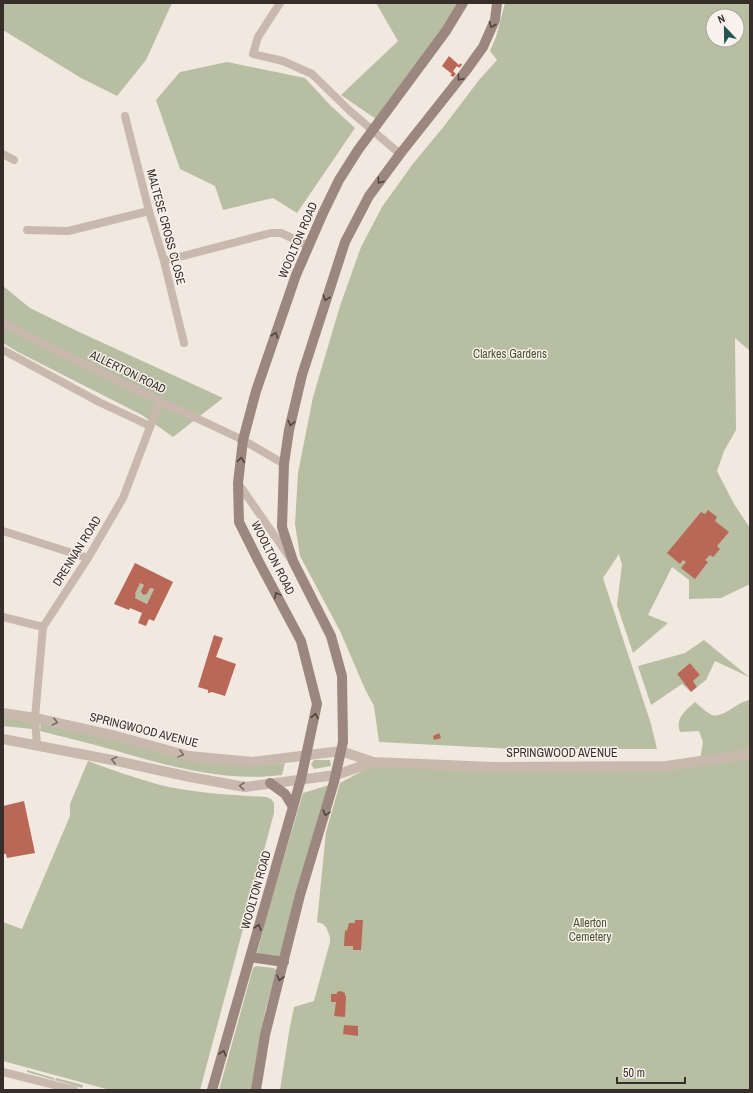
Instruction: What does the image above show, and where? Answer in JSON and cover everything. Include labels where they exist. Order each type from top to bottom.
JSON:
[{"type":"main road","name":"WOOLTON ROAD","points":[[212,1090],[301,778],[317,704],[301,641],[239,522],[238,483],[244,440],[256,391],[296,275],[339,180],[358,150],[446,31],[463,3]]},
{"type":"main road","name":"WOOLTON ROAD","points":[[256,1090],[265,1035],[300,895],[336,775],[343,742],[342,676],[330,636],[293,561],[282,527],[284,464],[289,430],[302,375],[346,242],[369,196],[465,72],[483,46],[495,20],[497,3]]},
{"type":"main road","points":[[270,783],[285,794],[293,807]]},
{"type":"main road","points":[[250,957],[284,962]]},
{"type":"street","points":[[280,3],[258,37],[253,54],[283,61],[312,74],[400,154]]},
{"type":"street","name":"MALTESE CROSS CLOSE","points":[[125,116],[149,211],[164,261],[184,343]]},
{"type":"street","points":[[3,154],[14,160]]},
{"type":"street","points":[[27,230],[68,231],[149,211]]},
{"type":"street","points":[[164,261],[271,233],[281,233],[309,246]]},
{"type":"street","name":"ALLERTON ROAD","points":[[3,323],[160,401],[244,440],[284,464]]},
{"type":"street","points":[[3,350],[99,402],[150,426]]},
{"type":"street","name":"DRENNAN ROAD","points":[[37,745],[35,718],[43,627],[88,558],[123,498],[160,401]]},
{"type":"street","points":[[238,483],[293,561]]},
{"type":"street","points":[[3,531],[88,558]]},
{"type":"street","points":[[3,617],[43,627]]},
{"type":"street","name":"SPRINGWOOD AVENUE","points":[[3,713],[35,718],[116,736],[189,756],[253,762],[307,754],[341,751],[373,762],[493,767],[666,766],[750,754]]},
{"type":"street","name":"SPRINGWOOD AVENUE","points":[[3,739],[245,787],[301,778],[336,775],[373,762]]},
{"type":"street","points":[[3,1072],[74,1090]]},
{"type":"green space","points":[[3,3],[172,3],[146,60],[117,96],[81,78],[3,30]]},
{"type":"green space","points":[[376,3],[459,3],[447,24],[376,119],[341,95],[398,41]]},
{"type":"green space","name":"Clarkes Gardens","points":[[505,3],[750,3],[750,351],[735,338],[736,430],[724,451],[717,471],[734,504],[750,528],[750,584],[721,598],[689,599],[689,580],[672,567],[648,615],[668,623],[633,653],[617,605],[622,565],[619,554],[603,578],[651,724],[657,749],[513,749],[379,742],[374,706],[340,631],[300,556],[295,524],[298,473],[313,397],[340,306],[361,247],[382,207],[412,165],[479,80],[497,60],[490,51],[496,37]]},
{"type":"green space","points":[[227,62],[305,78],[330,105],[355,128],[297,213],[273,198],[223,210],[215,186],[180,169],[156,100],[180,72]]},
{"type":"green space","points":[[3,286],[30,308],[223,398],[173,437],[142,415],[3,343]]},
{"type":"green space","points":[[140,583],[144,585],[141,591],[144,595],[147,594],[150,588],[154,589],[147,604],[135,598],[135,594]]},
{"type":"green space","points":[[704,640],[749,677],[715,661],[706,680],[697,687],[693,681],[700,675],[690,663],[677,674],[691,692],[682,684],[651,705],[638,666],[685,653]]},
{"type":"green space","name":"Allerton Cemetery","points":[[750,700],[750,1090],[280,1090],[294,1007],[314,1001],[330,942],[330,937],[326,927],[317,922],[326,832],[340,783],[373,765],[699,766],[703,742],[699,731],[680,732],[679,723],[682,715],[695,702],[708,713],[719,715],[745,701]]},
{"type":"green space","points":[[8,715],[32,718],[32,729],[3,726],[3,719]]},
{"type":"green space","points":[[41,721],[259,766],[285,763],[282,775],[259,777],[212,774],[167,765],[40,731]]},
{"type":"green space","points":[[314,760],[330,760],[331,766],[314,769],[311,764]]},
{"type":"green space","points":[[88,761],[124,774],[173,788],[199,792],[266,797],[271,799],[274,803],[274,813],[200,1090],[110,1090],[3,1061],[3,922],[22,929],[70,816],[70,804]]},
{"type":"green space","points":[[329,785],[280,959],[257,953],[303,793]]},
{"type":"green space","points":[[256,966],[274,968],[276,973],[265,1012],[252,1090],[219,1090],[253,968]]},
{"type":"green space","points":[[27,1070],[54,1078],[54,1080],[27,1072]]},
{"type":"green space","points":[[56,1078],[83,1085],[82,1088],[55,1080]]},
{"type":"building","points":[[449,56],[459,65],[461,63],[462,65],[459,68],[457,66],[453,71],[456,74],[453,77],[450,75],[452,74],[442,66]]},
{"type":"building","points":[[708,510],[717,517],[715,521],[729,532],[717,546],[720,549],[713,557],[710,555],[705,560],[708,562],[695,579],[681,568],[686,562],[683,560],[680,564],[667,553],[701,512],[705,514]]},
{"type":"building","points":[[135,563],[173,582],[154,621],[149,619],[146,626],[138,623],[142,613],[114,604]],"holes":[[[140,583],[144,585],[141,591],[144,595],[147,594],[150,588],[154,589],[147,604],[135,598],[135,594]]]},
{"type":"building","points":[[214,635],[223,638],[216,657],[236,664],[225,696],[212,692],[208,693],[208,690],[198,687]]},
{"type":"building","points":[[690,663],[700,675],[693,681],[697,687],[691,692],[677,674]]},
{"type":"building","points":[[439,733],[441,738],[434,740],[433,736]]},
{"type":"building","points":[[24,801],[35,853],[7,858],[6,854],[3,854],[3,806]]},
{"type":"building","points":[[355,920],[363,920],[361,950],[353,950],[353,946],[344,946],[345,930],[347,931],[349,923],[355,923]]},
{"type":"building","points":[[341,991],[345,993],[346,996],[345,1017],[334,1016],[336,1002],[331,1002],[331,994],[337,994],[337,992]]},
{"type":"building","points":[[344,1025],[358,1026],[358,1036],[343,1034]]}]
